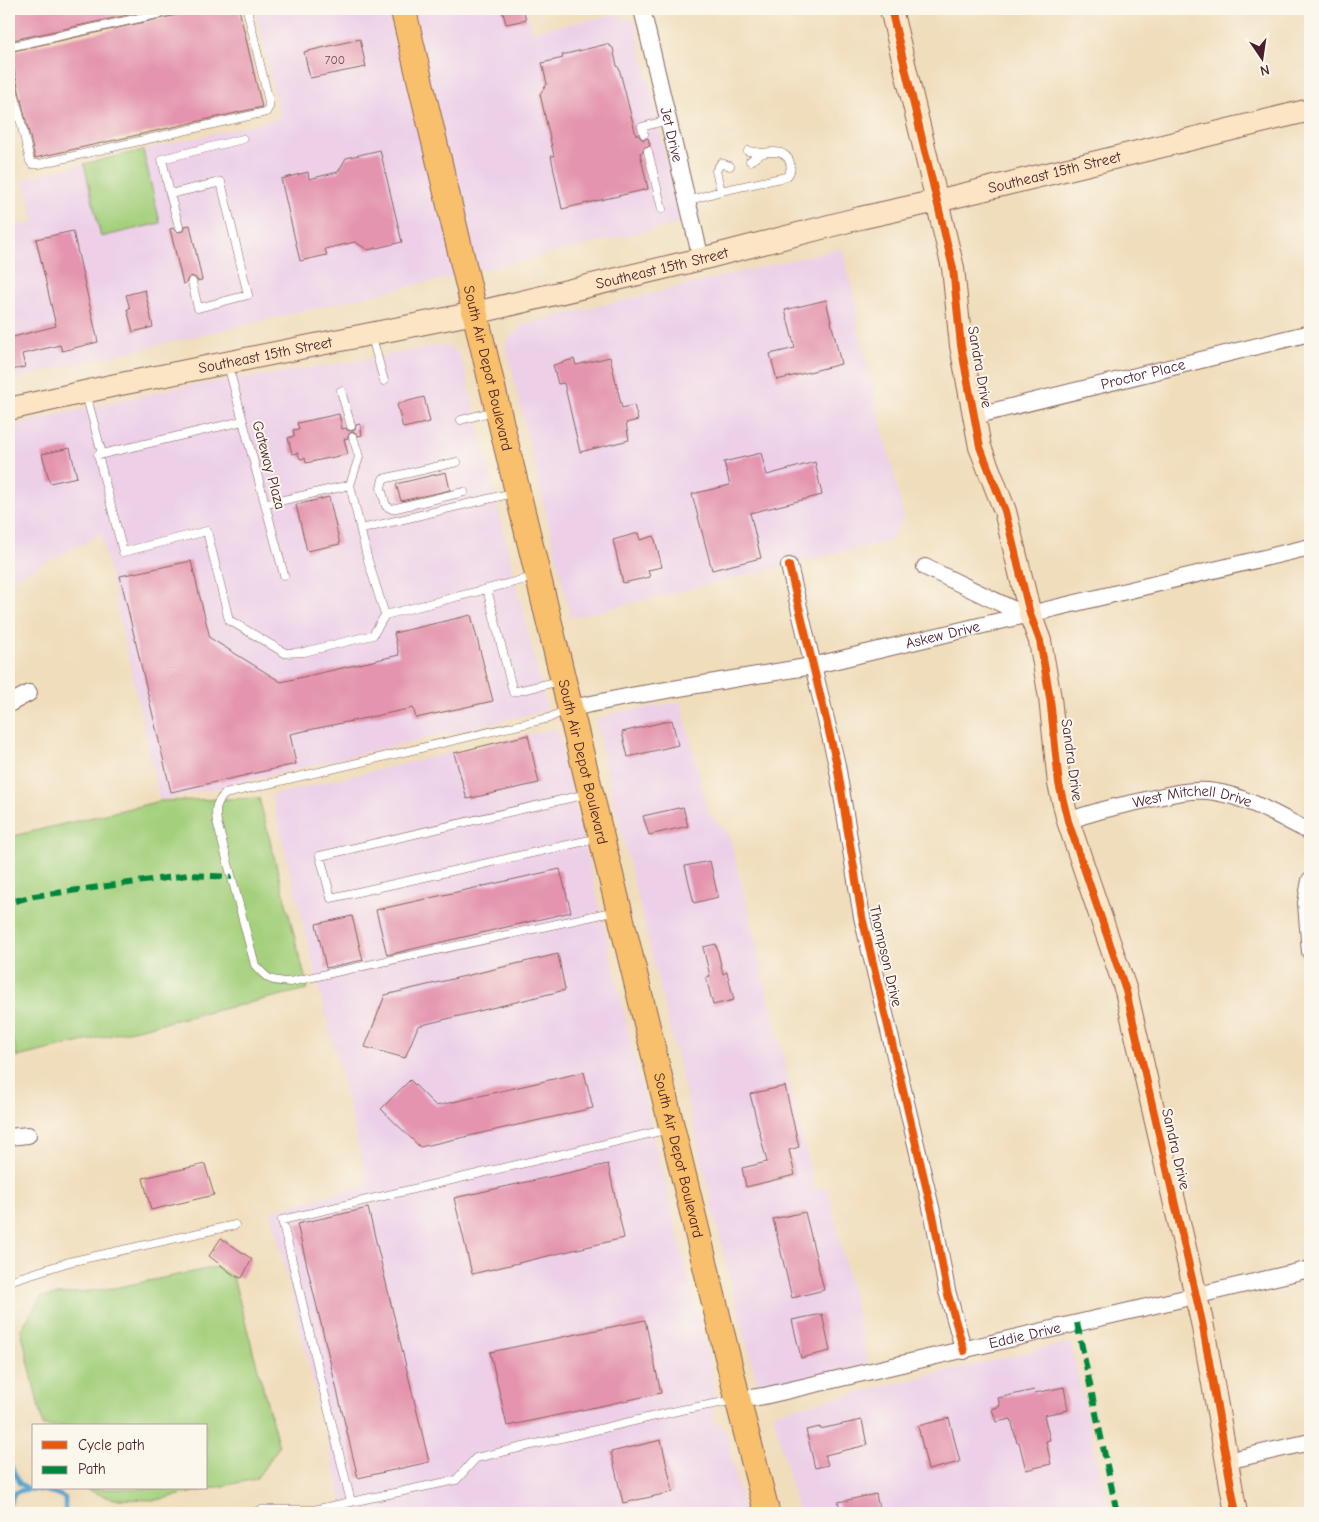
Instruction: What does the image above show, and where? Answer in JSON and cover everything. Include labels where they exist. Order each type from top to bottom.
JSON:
[{"type":"main road","name":"South Air Depot Boulevard","points":[[403,9],[538,576],[767,1513]]},
{"type":"street","name":"Jet Drive","points":[[642,9],[701,260]]},
{"type":"street","name":"Sandra Drive","points":[[891,9],[954,268],[961,346],[980,447],[1005,512],[1027,614],[1040,641],[1050,698],[1060,784],[1068,821],[1102,916],[1126,991],[1196,1295],[1236,1513]]},
{"type":"street","name":"Southeast 15th Street","points":[[9,409],[475,313],[701,260],[860,218],[1310,110]]},
{"type":"street","name":"Proctor Place","points":[[974,416],[1310,334]]},
{"type":"street","name":"Askew Drive","points":[[571,708],[640,694],[812,666],[1310,547]]},
{"type":"street","name":"Thompson Drive","points":[[789,566],[837,765],[862,918],[932,1211],[946,1291],[964,1351]]},
{"type":"street","points":[[924,566],[1027,614]]},
{"type":"street","points":[[9,704],[29,694]]},
{"type":"street","name":"West Mitchell Drive","points":[[1068,821],[1092,812],[1161,796],[1188,792],[1214,792],[1244,800],[1310,832]]},
{"type":"street","points":[[1310,880],[1306,904],[1310,952]]},
{"type":"street","points":[[9,1137],[28,1134]]},
{"type":"street","name":"Eddie Drive","points":[[738,1400],[764,1396],[964,1351],[1310,1269]]},
{"type":"street","points":[[1227,1461],[1310,1442]]},
{"type":"lane","points":[[9,47],[180,9]]},
{"type":"lane","points":[[9,71],[32,164],[46,163],[266,112],[269,108],[269,102],[247,9]]},
{"type":"lane","points":[[644,134],[642,126],[668,120]]},
{"type":"lane","points":[[179,227],[162,159],[244,140]]},
{"type":"lane","points":[[648,151],[662,209]]},
{"type":"lane","points":[[687,201],[721,191],[786,177],[789,174],[791,168],[786,155],[780,152],[763,153],[748,151]]},
{"type":"lane","points":[[750,161],[763,153]]},
{"type":"lane","points":[[721,191],[716,171],[728,155]]},
{"type":"lane","points":[[721,163],[730,166]]},
{"type":"lane","points":[[170,194],[221,182],[248,295],[198,308],[192,282]]},
{"type":"lane","points":[[372,335],[384,381]]},
{"type":"lane","name":"Gateway Plaza","points":[[227,363],[284,575]]},
{"type":"lane","points":[[341,391],[351,426]]},
{"type":"lane","points":[[85,392],[102,454]]},
{"type":"lane","points":[[462,420],[498,410]]},
{"type":"lane","points":[[243,421],[98,456],[123,552],[207,531],[229,620],[286,653],[304,652],[373,635],[385,615],[538,576]]},
{"type":"lane","points":[[353,437],[359,457],[350,485],[362,529],[367,557],[385,615]]},
{"type":"lane","points":[[457,462],[383,479],[381,488],[386,506],[392,509],[464,492]]},
{"type":"lane","points":[[266,504],[350,485]]},
{"type":"lane","points":[[362,529],[518,492]]},
{"type":"lane","points":[[487,589],[513,692],[564,680]]},
{"type":"lane","points":[[571,708],[549,718],[225,794],[220,799],[216,809],[217,822],[255,965],[263,975],[272,981],[290,982],[620,910]]},
{"type":"lane","points":[[592,793],[320,856],[331,898],[602,837]]},
{"type":"lane","points":[[351,1502],[282,1220],[673,1128]]},
{"type":"lane","points":[[9,1281],[69,1262],[235,1225]]},
{"type":"lane","points":[[253,1513],[261,1510],[314,1510],[456,1480],[476,1458],[682,1410],[738,1400]]},
{"type":"shaded area","points":[[255,9],[526,9],[532,31],[615,15],[635,22],[681,223],[9,380],[9,228],[34,222],[24,178],[280,118]]},
{"type":"shaded area","points":[[842,248],[857,307],[857,323],[904,517],[891,540],[571,618],[505,342],[525,324]]},
{"type":"shaded area","points":[[441,345],[455,350],[463,362],[547,710],[160,801],[101,534],[9,581],[9,426],[180,387],[347,363]]},
{"type":"shaded area","points":[[681,702],[708,812],[730,837],[815,1190],[828,1187],[868,1364],[770,1387],[757,1382],[731,1285],[596,727],[598,719],[614,713]]},
{"type":"shaded area","points":[[557,728],[649,1118],[713,1377],[714,1420],[725,1428],[744,1513],[345,1513],[271,1211],[368,1185],[271,795]]},
{"type":"shaded area","points":[[1070,1342],[1110,1513],[798,1513],[773,1413]]},
{"type":"green space","points":[[143,150],[160,223],[101,237],[84,164]]},
{"type":"green space","points":[[259,798],[308,989],[17,1057],[9,1022],[9,837],[160,801]]},
{"type":"green space","points":[[217,1267],[233,1277],[279,1447],[256,1479],[208,1489],[208,1424],[43,1424],[21,1329],[41,1297],[114,1288]]},
{"type":"green space","points":[[88,1490],[204,1490],[156,1500],[113,1499]]},
{"type":"building","points":[[29,9],[155,9],[9,41],[9,13]]},
{"type":"building","points":[[188,9],[189,13],[205,9],[239,9],[262,107],[35,158],[9,52],[181,14]]},
{"type":"building","points":[[502,9],[523,9],[526,20],[506,24]]},
{"type":"building","points":[[360,39],[366,67],[310,78],[304,52]]},
{"type":"building","points":[[607,44],[613,48],[636,135],[643,140],[648,138],[650,146],[645,147],[643,152],[640,153],[648,189],[562,209],[551,156],[554,156],[540,94],[547,84],[542,63],[563,58],[562,55]]},
{"type":"building","points":[[380,150],[402,242],[368,250],[355,242],[325,249],[327,255],[300,261],[281,179],[308,172],[309,179],[338,172],[346,158]]},
{"type":"building","points":[[190,225],[202,280],[197,281],[196,278],[191,276],[183,284],[170,229],[173,228],[175,231],[180,232],[183,231],[184,226]]},
{"type":"building","points":[[73,231],[98,342],[62,351],[60,345],[22,354],[25,367],[12,370],[9,356],[9,338],[56,326],[36,239]]},
{"type":"building","points":[[145,290],[153,327],[133,332],[127,309],[130,309],[126,295]]},
{"type":"building","points":[[826,300],[841,364],[777,380],[770,354],[795,348],[785,310]]},
{"type":"building","points":[[610,357],[622,408],[634,405],[638,420],[626,423],[629,440],[580,452],[564,383],[558,384],[553,365],[574,359],[576,365]]},
{"type":"building","points":[[424,397],[430,422],[403,428],[397,404]]},
{"type":"building","points":[[339,414],[342,429],[346,428],[352,431],[355,430],[356,425],[360,424],[362,435],[358,436],[352,432],[348,438],[344,439],[348,454],[306,463],[305,458],[300,459],[298,453],[292,454],[288,438],[294,436],[293,430],[299,429],[297,423]]},
{"type":"building","points":[[70,448],[77,477],[50,483],[42,454]]},
{"type":"building","points":[[761,453],[767,475],[815,462],[822,495],[750,513],[761,558],[712,570],[692,494],[730,485],[724,462]]},
{"type":"building","points":[[446,472],[450,490],[401,501],[396,484]]},
{"type":"building","points":[[329,497],[340,544],[307,551],[296,505]]},
{"type":"building","points":[[638,533],[640,540],[654,536],[662,567],[648,570],[650,577],[623,583],[613,540]]},
{"type":"building","points":[[191,561],[210,638],[281,682],[399,655],[394,633],[471,615],[493,701],[416,718],[413,708],[290,734],[296,764],[171,792],[120,576]]},
{"type":"building","points":[[672,720],[678,745],[628,757],[622,732]]},
{"type":"building","points":[[528,735],[539,783],[467,799],[454,753]]},
{"type":"building","points":[[683,807],[688,826],[649,835],[643,816]]},
{"type":"building","points":[[710,861],[718,897],[694,903],[685,866]]},
{"type":"building","points":[[560,869],[571,912],[387,955],[376,910]]},
{"type":"building","points":[[352,916],[363,960],[326,968],[316,924]]},
{"type":"building","points":[[716,944],[723,974],[727,972],[734,1000],[713,1005],[706,977],[710,976],[703,947]]},
{"type":"building","points":[[558,954],[565,990],[418,1026],[405,1058],[365,1047],[385,995]]},
{"type":"building","points":[[584,1072],[593,1108],[420,1147],[381,1109],[410,1080],[436,1106]]},
{"type":"building","points":[[785,1086],[799,1147],[789,1150],[795,1175],[746,1187],[742,1168],[767,1162],[750,1094]]},
{"type":"building","points":[[205,1164],[214,1195],[151,1210],[143,1178]]},
{"type":"building","points":[[608,1164],[624,1238],[472,1274],[454,1198]]},
{"type":"building","points":[[368,1208],[429,1462],[358,1478],[297,1224]]},
{"type":"building","points":[[805,1212],[824,1290],[792,1298],[773,1219]]},
{"type":"building","points":[[221,1238],[252,1259],[242,1278],[235,1276],[209,1256]]},
{"type":"building","points":[[822,1314],[830,1351],[801,1358],[792,1320]]},
{"type":"building","points":[[645,1320],[661,1393],[507,1426],[490,1352]]},
{"type":"building","points":[[1064,1387],[1068,1410],[1044,1415],[1050,1440],[1046,1441],[1051,1464],[1026,1470],[1011,1419],[996,1422],[992,1409],[1000,1406],[998,1398],[1034,1390],[1035,1393]]},
{"type":"building","points":[[949,1418],[960,1462],[928,1470],[918,1426]]},
{"type":"building","points":[[862,1420],[867,1445],[825,1455],[828,1465],[815,1468],[806,1430]]},
{"type":"building","points":[[661,1440],[673,1492],[623,1503],[611,1452]]},
{"type":"building","points":[[876,1494],[880,1513],[841,1513],[838,1502]]},
{"type":"waterway","points":[[9,1461],[19,1483],[29,1489]]},
{"type":"waterway","points":[[9,1505],[14,1494],[19,1491],[32,1489]]},
{"type":"waterway","points":[[40,1490],[65,1498],[65,1513]]},
{"type":"marked path","points":[[15,901],[34,896],[188,875],[232,877]]},
{"type":"marked path","points":[[1077,1323],[1117,1513]]},
{"type":"cycle path","points":[[891,9],[953,268],[961,346],[980,447],[1005,511],[1030,614],[1040,641],[1050,698],[1059,784],[1068,821],[1126,991],[1202,1322],[1236,1513]]},
{"type":"cycle path","points":[[789,566],[837,765],[862,917],[934,1220],[947,1291],[964,1351]]}]
